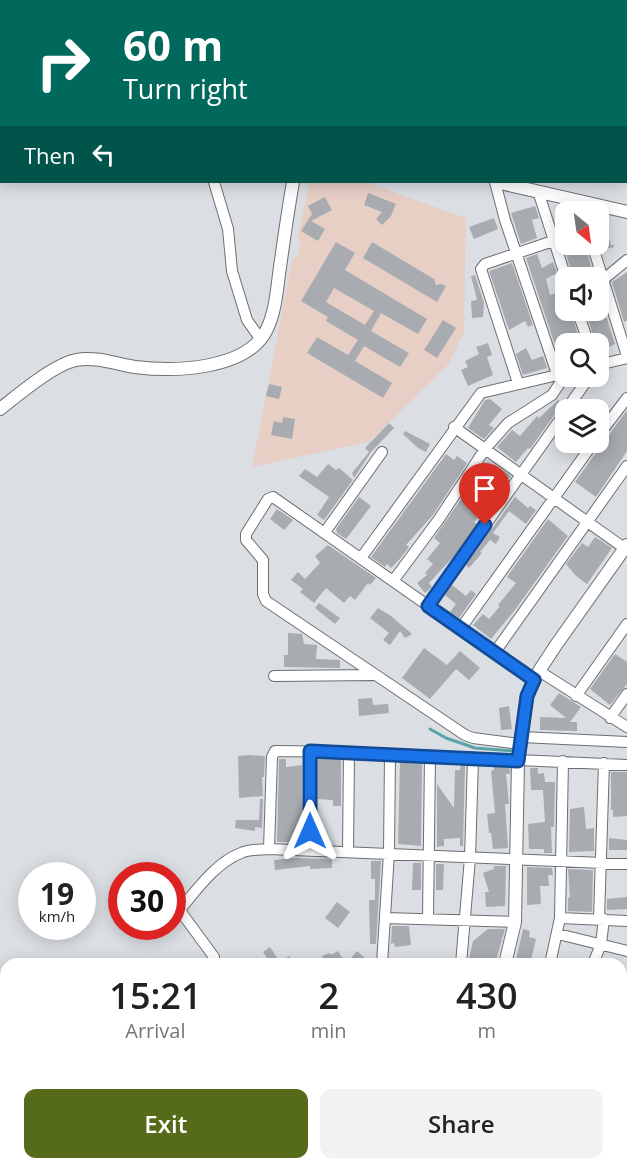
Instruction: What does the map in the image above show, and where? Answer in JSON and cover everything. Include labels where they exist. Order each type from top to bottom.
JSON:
[{"type":"street","points":[[214,183],[228,229],[232,271],[247,320],[261,340]]},
{"type":"street","points":[[0,409],[58,368],[76,360],[95,360],[152,369],[176,369],[243,356],[261,340],[271,319],[292,183]]},
{"type":"street","points":[[496,183],[516,252],[555,353]]},
{"type":"street","points":[[501,183],[538,191],[566,201]]},
{"type":"street","points":[[538,191],[562,267]]},
{"type":"street","points":[[609,210],[627,212]]},
{"type":"street","points":[[518,383],[482,269],[485,264],[553,241]]},
{"type":"street","points":[[609,275],[627,260]]},
{"type":"street","points":[[609,296],[627,357],[609,362]]},
{"type":"street","points":[[361,558],[454,427],[481,393],[555,376]]},
{"type":"street","points":[[393,581],[440,519],[485,449],[508,423],[552,394],[556,387]]},
{"type":"street","points":[[609,422],[627,398]]},
{"type":"street","points":[[428,606],[555,425]]},
{"type":"street","points":[[454,427],[626,548],[537,676],[527,696],[518,761],[515,922],[506,958]]},
{"type":"street","points":[[325,532],[382,452]]},
{"type":"street","points":[[461,628],[586,453]]},
{"type":"street","points":[[495,652],[627,466]]},
{"type":"street","points":[[627,727],[495,652],[325,532],[270,497],[245,537],[263,560],[262,594],[266,601],[465,735],[473,738],[521,741],[627,742]]},
{"type":"street","points":[[576,696],[627,624]]},
{"type":"street","points":[[274,676],[375,675]]},
{"type":"street","points":[[610,718],[627,694]]},
{"type":"street","points":[[309,851],[310,751]]},
{"type":"street","points":[[348,852],[349,752]]},
{"type":"street","points":[[269,849],[272,753],[349,752],[627,765]]},
{"type":"street","points":[[382,958],[389,853],[390,755]]},
{"type":"street","points":[[428,918],[430,757]]},
{"type":"street","points":[[462,958],[470,858],[472,759]]},
{"type":"street","points":[[552,958],[560,918],[563,761]]},
{"type":"street","points":[[595,958],[600,944],[604,763]]},
{"type":"street","points":[[214,958],[182,916],[182,907],[224,863],[242,852],[269,849],[627,864]]},
{"type":"street","points":[[385,918],[515,922]]},
{"type":"street","points":[[560,918],[627,921]]},
{"type":"street","points":[[558,934],[627,951]]},
{"type":"shaded area","points":[[307,183],[368,183],[466,218],[464,332],[449,364],[369,442],[252,467],[292,260],[298,254],[301,240],[297,238],[308,191]]},
{"type":"building","points":[[368,193],[396,204],[391,216],[382,225],[376,219],[382,212],[364,205]]},
{"type":"building","points":[[325,197],[332,210],[311,221],[325,229],[318,241],[301,231],[312,214],[308,206]]},
{"type":"building","points":[[535,206],[539,218],[532,220],[537,238],[521,244],[511,213]]},
{"type":"building","points":[[494,218],[498,229],[474,239],[469,227]]},
{"type":"building","points":[[336,242],[355,253],[345,270],[427,319],[418,334],[381,313],[371,331],[409,353],[400,367],[364,346],[355,361],[392,383],[383,398],[307,353],[317,337],[348,355],[358,340],[326,321],[328,317],[301,301]],"holes":[[[334,288],[374,311],[365,325],[326,302]]]},
{"type":"building","points":[[372,242],[434,279],[436,285],[446,286],[437,302],[363,258]]},
{"type":"building","points":[[537,254],[542,268],[553,262],[555,274],[546,279],[550,295],[555,293],[555,321],[574,321],[577,333],[555,333],[555,345],[526,258]]},
{"type":"building","points":[[567,255],[588,255],[591,267],[570,267]]},
{"type":"building","points":[[512,263],[533,325],[528,327],[525,321],[509,330],[489,271]]},
{"type":"building","points":[[627,272],[627,321],[624,322],[612,282]]},
{"type":"building","points":[[475,275],[484,303],[483,317],[472,318],[471,301],[477,300],[471,276]]},
{"type":"building","points":[[443,320],[456,328],[437,358],[424,350]]},
{"type":"building","points":[[589,321],[608,321],[615,344],[609,347],[609,333],[592,333]]},
{"type":"building","points":[[488,343],[492,355],[487,357],[493,375],[468,386],[461,370],[468,367],[465,361],[479,354],[476,347]]},
{"type":"building","points":[[526,348],[532,360],[543,356],[547,368],[523,375],[516,354]]},
{"type":"building","points":[[269,384],[282,387],[279,399],[266,396]]},
{"type":"building","points":[[490,399],[502,409],[489,425],[494,428],[484,439],[468,428],[485,400]]},
{"type":"building","points":[[555,403],[555,414],[530,449],[528,448],[516,462],[497,447],[512,430],[520,436],[537,416],[539,418]]},
{"type":"building","points":[[627,410],[627,451],[596,497],[575,482],[596,453],[609,453],[609,435]]},
{"type":"building","points":[[283,417],[295,419],[292,439],[271,435],[274,421],[282,423]]},
{"type":"building","points":[[389,423],[394,428],[371,452],[354,478],[352,473],[369,452],[365,448]]},
{"type":"building","points":[[405,431],[430,444],[426,452],[403,434]]},
{"type":"building","points":[[446,454],[454,460],[457,456],[467,463],[433,515],[406,545],[409,547],[399,560],[391,568],[387,564],[385,567],[371,557]]},
{"type":"building","points":[[486,463],[496,472],[499,468],[511,476],[474,522],[477,524],[455,555],[429,583],[432,587],[425,593],[417,583],[427,575],[425,573],[433,564],[427,559],[440,543],[434,538]]},
{"type":"building","points":[[328,464],[336,470],[339,468],[353,480],[324,520],[317,515],[329,497],[299,476],[305,469],[317,477]]},
{"type":"building","points":[[359,497],[371,506],[346,539],[337,533],[336,529]]},
{"type":"building","points":[[515,497],[528,508],[530,506],[536,510],[526,524],[509,511],[493,533],[500,537],[496,544],[490,540],[469,568],[466,565]]},
{"type":"building","points":[[277,509],[293,520],[284,530],[270,519]]},
{"type":"building","points":[[548,519],[568,536],[515,610],[491,639],[473,625],[483,614],[489,619],[500,606],[498,605],[516,583],[507,577]]},
{"type":"building","points":[[595,537],[612,548],[587,584],[566,564],[582,543],[588,547]]},
{"type":"building","points":[[328,545],[376,578],[370,585],[368,583],[355,600],[350,596],[344,603],[326,588],[314,603],[300,592],[303,589],[291,580],[298,572],[305,579],[320,563],[315,556]]},
{"type":"building","points":[[452,585],[466,596],[471,590],[476,594],[459,618],[450,612],[456,604],[445,595]]},
{"type":"building","points":[[319,603],[340,618],[335,624],[315,608]]},
{"type":"building","points":[[378,608],[412,634],[405,638],[400,631],[390,645],[383,640],[389,633],[370,618]]},
{"type":"building","points":[[288,633],[302,634],[304,644],[317,645],[316,659],[340,660],[340,668],[284,667],[284,655],[288,655]]},
{"type":"building","points":[[424,648],[447,665],[460,651],[480,668],[469,680],[456,669],[430,699],[402,678]]},
{"type":"building","points":[[615,654],[627,662],[627,684],[610,705],[590,689]]},
{"type":"building","points":[[559,693],[581,707],[570,722],[577,722],[577,731],[540,730],[540,717],[566,718],[550,705]]},
{"type":"building","points":[[372,698],[373,705],[388,704],[389,713],[359,716],[358,699]]},
{"type":"building","points":[[509,706],[512,729],[501,730],[499,708]]},
{"type":"building","points":[[238,756],[265,756],[264,777],[262,777],[263,796],[239,798]]},
{"type":"building","points":[[279,759],[286,759],[286,767],[302,765],[302,836],[292,836],[292,842],[277,842]]},
{"type":"building","points":[[317,759],[341,759],[341,806],[333,806],[333,800],[317,799]]},
{"type":"building","points":[[400,762],[422,763],[421,846],[398,844]]},
{"type":"building","points":[[461,765],[465,765],[463,846],[460,846],[460,838],[444,839],[444,846],[437,847],[437,784],[454,808],[455,770],[460,770]]},
{"type":"building","points":[[494,766],[509,767],[510,771],[510,774],[506,774],[509,804],[505,804],[508,848],[493,849],[491,833],[489,833],[487,814],[495,813],[491,771],[494,770]]},
{"type":"building","points":[[530,768],[538,768],[538,774],[544,773],[545,782],[555,782],[554,827],[551,827],[552,853],[544,853],[544,849],[529,849],[528,824],[545,822],[543,790],[531,790]]},
{"type":"building","points":[[611,772],[627,772],[627,816],[613,817]]},
{"type":"building","points":[[260,799],[263,799],[262,828],[255,827],[255,831],[235,828],[236,820],[259,820]]},
{"type":"building","points":[[584,807],[586,829],[594,828],[594,851],[569,852],[570,809]]},
{"type":"building","points":[[609,838],[627,840],[627,850],[609,850]]},
{"type":"building","points":[[332,859],[332,868],[310,869],[310,866],[275,870],[274,860]]},
{"type":"building","points":[[371,861],[381,861],[376,944],[370,944],[369,900],[375,900],[375,879],[371,879]]},
{"type":"building","points":[[413,863],[421,863],[421,890],[412,890]]},
{"type":"building","points":[[436,864],[444,864],[443,890],[436,890]]},
{"type":"building","points":[[494,866],[506,866],[505,906],[486,907],[485,892],[489,892],[483,873],[494,869]]},
{"type":"building","points":[[527,867],[552,868],[553,875],[548,875],[549,886],[540,886],[541,904],[527,905]]},
{"type":"building","points":[[568,869],[593,870],[592,912],[568,911],[568,898],[570,897]]},
{"type":"building","points":[[627,897],[627,909],[607,910],[607,899]]},
{"type":"building","points":[[337,902],[350,912],[338,928],[325,918]]},
{"type":"building","points":[[392,926],[409,926],[411,945],[395,947],[394,943],[391,944]]},
{"type":"building","points":[[488,929],[505,929],[497,958],[469,958],[473,941]]},
{"type":"building","points":[[523,929],[530,931],[529,937],[536,939],[531,958],[516,958]]},
{"type":"building","points":[[270,947],[277,958],[267,958],[263,952]]},
{"type":"building","points":[[338,951],[342,958],[323,958],[322,956],[330,953],[331,955]]},
{"type":"building","points":[[357,951],[365,958],[351,958]]},
{"type":"waterway","points":[[430,729],[446,738],[475,748],[513,751]]},
{"type":"route","points":[[310,831],[310,751],[518,761],[527,696],[534,680],[428,606],[485,525]]}]
